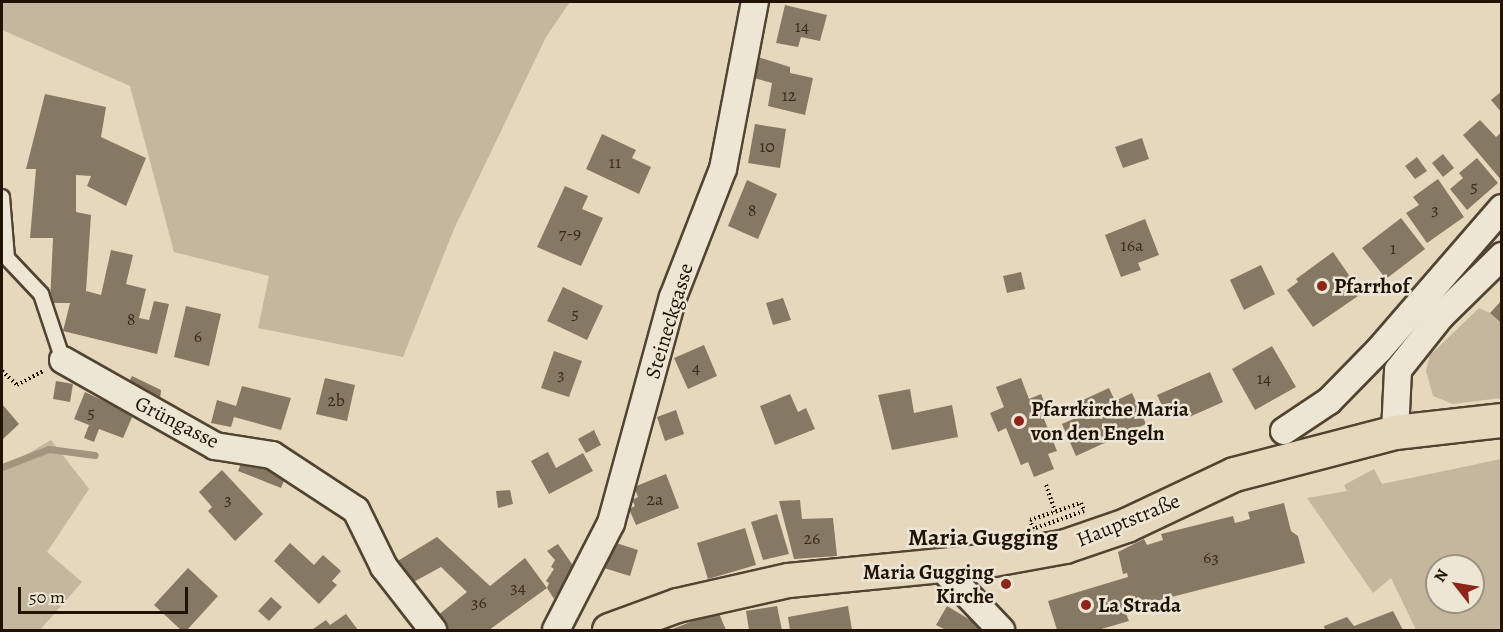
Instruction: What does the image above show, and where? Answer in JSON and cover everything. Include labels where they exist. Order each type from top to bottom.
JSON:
[{"type":"main road","name":"Hauptstraße","points":[[609,630],[677,605],[788,580],[937,563],[982,561],[1065,546],[1126,525],[1234,474],[1395,432],[1502,420]]},
{"type":"street","name":"Steineckgasse","points":[[556,630],[611,523],[673,297],[723,169],[755,2]]},
{"type":"street","points":[[1284,431],[1329,401],[1379,350],[1502,208]]},
{"type":"street","points":[[1395,432],[1398,370],[1441,316],[1502,256]]},
{"type":"street","points":[[1379,350],[1398,370]]},
{"type":"street","name":"Grüngasse","points":[[63,360],[215,446],[272,455],[356,510],[384,567],[434,630]]},
{"type":"street","points":[[937,563],[1001,630]]},
{"type":"lane","points":[[2,197],[7,258],[41,294],[63,360]]},
{"type":"path","points":[[2,371],[16,385],[63,360]]},
{"type":"path","points":[[1046,484],[1055,511],[1080,503],[1084,511],[1057,521]]},
{"type":"shaded area","points":[[2,2],[570,2],[546,37],[454,229],[403,357],[258,328],[269,276],[174,252],[130,86],[2,30]]},
{"type":"shaded area","points":[[1479,308],[1490,313],[1501,324],[1501,398],[1453,404],[1433,396],[1426,371],[1430,355]]},
{"type":"shaded area","points":[[51,440],[89,489],[47,552],[82,582],[40,630],[2,630],[2,469]]},
{"type":"shaded area","points":[[1501,459],[1501,630],[1416,630],[1391,578],[1373,593],[1307,498],[1347,491],[1344,485],[1374,469],[1382,484]]},
{"type":"building","points":[[785,5],[827,15],[820,41],[801,37],[798,47],[776,43]]},
{"type":"building","points":[[758,57],[790,67],[790,73],[813,78],[805,115],[768,106],[772,83],[754,78]]},
{"type":"building","points":[[1502,91],[1502,113],[1491,100]]},
{"type":"building","points":[[45,94],[106,107],[101,137],[146,158],[126,206],[87,186],[91,176],[76,175],[76,212],[91,215],[86,291],[101,295],[111,250],[133,255],[126,284],[146,289],[139,318],[149,320],[154,301],[169,304],[157,354],[63,331],[70,303],[50,303],[53,238],[30,238],[36,169],[26,169]]},
{"type":"building","points":[[1480,120],[1496,137],[1502,132],[1502,181],[1463,135]]},
{"type":"building","points":[[755,124],[786,129],[780,168],[748,163]]},
{"type":"building","points":[[602,134],[636,150],[632,158],[651,167],[639,194],[586,169]]},
{"type":"building","points":[[1142,138],[1149,159],[1123,168],[1115,147]]},
{"type":"building","points":[[1443,154],[1454,168],[1443,177],[1432,163]]},
{"type":"building","points":[[1417,157],[1427,171],[1415,179],[1405,166]]},
{"type":"building","points":[[1477,158],[1498,183],[1467,210],[1450,189],[1463,178],[1459,173]]},
{"type":"building","points":[[1438,179],[1464,217],[1427,243],[1406,213],[1419,205],[1413,197]]},
{"type":"building","points":[[747,180],[777,194],[758,239],[728,226]]},
{"type":"building","points":[[565,186],[588,196],[582,209],[603,218],[581,266],[537,247]]},
{"type":"building","points":[[1401,218],[1425,249],[1386,279],[1362,248]]},
{"type":"building","points":[[1145,219],[1159,255],[1138,263],[1141,270],[1121,277],[1105,235]]},
{"type":"building","name":"Pfarrhof","points":[[1333,252],[1351,278],[1348,281],[1358,296],[1313,327],[1287,290],[1298,282],[1296,279]]},
{"type":"building","points":[[1261,265],[1275,294],[1244,310],[1230,280]]},
{"type":"building","points":[[1021,272],[1025,289],[1007,293],[1003,276]]},
{"type":"building","points":[[563,287],[603,306],[587,340],[547,321]]},
{"type":"building","points":[[783,298],[791,320],[773,325],[766,303]]},
{"type":"building","points":[[1502,300],[1502,324],[1490,313]]},
{"type":"building","points":[[186,306],[221,314],[209,366],[174,357]]},
{"type":"building","points":[[704,345],[717,376],[688,389],[674,358]]},
{"type":"building","points":[[1272,346],[1296,387],[1255,410],[1232,369]]},
{"type":"building","points":[[554,351],[582,361],[569,397],[541,388]]},
{"type":"building","points":[[1210,372],[1223,402],[1187,418],[1183,409],[1167,416],[1157,395]]},
{"type":"building","points":[[132,376],[161,390],[160,401],[126,388]]},
{"type":"building","points":[[325,378],[355,385],[347,421],[316,414]]},
{"type":"building","name":"Pfarrkirche Maria von den Engeln","points":[[1021,378],[1029,399],[1041,394],[1048,411],[1042,414],[1057,451],[1048,454],[1054,469],[1034,477],[1028,462],[1021,465],[1006,428],[998,432],[990,413],[1004,407],[996,387]]},
{"type":"building","points":[[56,381],[73,384],[70,402],[53,399]]},
{"type":"building","points":[[242,386],[291,398],[281,430],[234,417],[231,427],[211,423],[217,400],[236,406]]},
{"type":"building","points":[[1109,388],[1115,401],[1132,393],[1146,424],[1076,456],[1062,424],[1080,416],[1074,404]]},
{"type":"building","points":[[910,389],[914,413],[952,405],[958,437],[892,450],[878,395]]},
{"type":"building","points":[[85,392],[133,415],[123,438],[99,429],[94,442],[84,438],[89,425],[74,419]]},
{"type":"building","points":[[790,394],[798,412],[806,408],[815,429],[775,445],[760,406]]},
{"type":"building","points":[[2,404],[19,424],[2,440]]},
{"type":"building","points":[[676,410],[684,434],[665,441],[657,417]]},
{"type":"building","points":[[594,430],[601,445],[586,453],[578,439]]},
{"type":"building","points":[[548,452],[556,468],[583,453],[593,471],[549,494],[531,461]]},
{"type":"building","points":[[244,456],[287,473],[281,488],[238,471]]},
{"type":"building","points":[[222,470],[263,514],[235,541],[208,511],[212,507],[199,492]]},
{"type":"building","points":[[666,474],[679,508],[636,525],[629,509],[635,506],[632,500],[638,497],[634,487]]},
{"type":"building","points":[[510,490],[513,504],[498,508],[496,491]]},
{"type":"building","points":[[800,500],[802,519],[833,518],[837,556],[794,559],[779,501]]},
{"type":"building","points":[[1284,503],[1291,531],[1298,536],[1305,563],[1124,609],[1129,621],[1098,630],[1057,630],[1048,601],[1128,577],[1127,573],[1123,574],[1118,552],[1144,539],[1147,545],[1163,540],[1161,534],[1233,516],[1235,523],[1250,519],[1248,512]]},
{"type":"building","points":[[777,514],[789,554],[763,560],[751,522]]},
{"type":"building","points":[[745,528],[756,565],[708,579],[697,543]]},
{"type":"building","points":[[437,537],[490,586],[525,558],[547,588],[489,630],[441,630],[432,620],[467,592],[441,567],[408,585],[396,562]]},
{"type":"building","points":[[613,542],[638,550],[630,576],[604,568]]},
{"type":"building","points":[[290,543],[314,565],[323,555],[341,571],[332,581],[337,585],[319,604],[274,561]]},
{"type":"building","points":[[558,544],[574,567],[554,599],[547,588],[549,583],[546,581],[554,569],[551,567],[555,560],[547,551]]},
{"type":"building","points":[[188,568],[218,596],[187,630],[181,630],[154,605]]},
{"type":"building","points":[[271,597],[282,607],[269,621],[258,611]]},
{"type":"building","points":[[777,606],[782,630],[749,630],[746,611]]},
{"type":"building","points":[[848,606],[852,630],[790,630],[788,617]]},
{"type":"building","points":[[947,606],[987,630],[946,630],[936,625]]},
{"type":"building","points":[[718,611],[726,630],[670,630]]},
{"type":"building","points":[[1393,611],[1403,630],[1325,630],[1324,626],[1347,617],[1354,626]]},
{"type":"building","points":[[346,614],[358,630],[313,629],[326,620],[330,625]]},
{"type":"waterway","points":[[2,467],[49,449],[95,455]]},
{"type":"place","name":"Pfarrhof","points":[[1322,286]]},
{"type":"place","name":"Pfarrkirche Maria von den Engeln","points":[[1019,421]]},
{"type":"place","name":"Maria Gugging Kirche","points":[[1006,584]]},
{"type":"place","name":"La Strada","points":[[1086,605]]},
{"type":"district","name":"Maria Gugging","points":[[983,538]]}]
